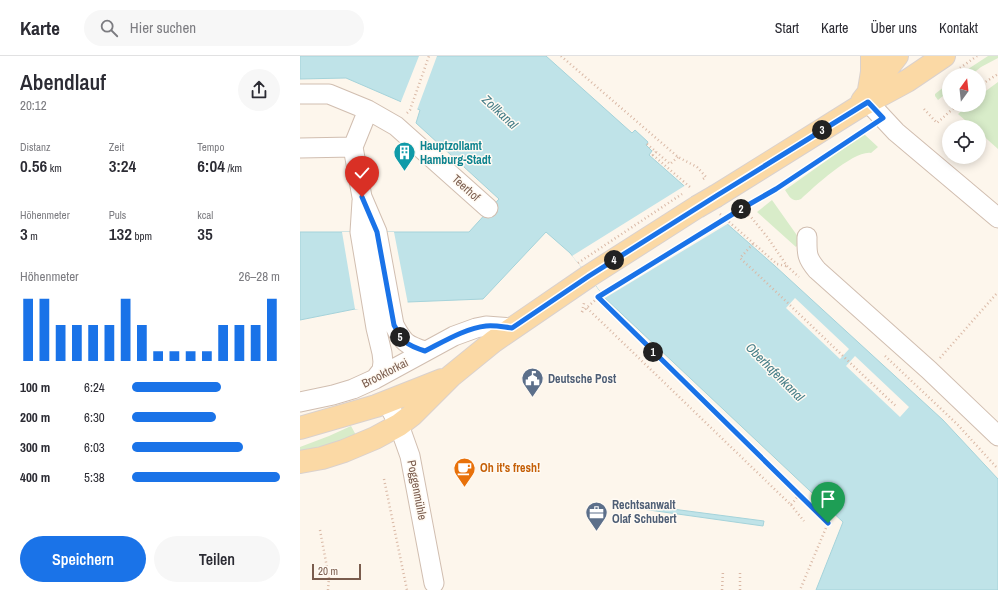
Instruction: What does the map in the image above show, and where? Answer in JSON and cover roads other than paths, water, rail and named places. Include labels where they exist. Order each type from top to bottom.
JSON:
[{"type":"main road","points":[[864,100],[872,72],[872,56]]},
{"type":"main road","points":[[864,100],[897,56]]},
{"type":"main road","points":[[300,462],[322,458],[344,451],[375,438],[399,425],[412,415],[451,376],[584,269],[711,186],[864,100],[949,64]]},
{"type":"main road","name":"Brooktorkai","points":[[300,428],[387,402],[451,376]]},
{"type":"street","name":"Teerhof","points":[[300,94],[329,94],[368,110],[396,126],[488,208]]},
{"type":"street","points":[[864,100],[902,137],[998,218]]},
{"type":"street","points":[[368,110],[353,147],[382,309],[376,328],[383,362],[382,370],[375,379]]},
{"type":"street","points":[[300,148],[353,147]]},
{"type":"street","points":[[807,236],[807,253],[809,261],[817,270],[929,370],[998,436]]},
{"type":"street","points":[[382,309],[394,325],[401,339],[412,347],[425,351]]},
{"type":"street","name":"Brooktorkai","points":[[300,402],[333,395],[375,379],[454,336],[476,328],[486,326],[512,328]]},
{"type":"street","name":"Poggenmühle","points":[[387,402],[399,425],[410,456],[434,583]]},
{"type":"water","points":[[300,56],[546,56],[632,133],[635,130],[648,142],[646,145],[652,151],[649,155],[775,266],[943,420],[998,479],[998,590],[816,590],[843,522],[605,298],[570,253],[546,232],[483,299],[408,302],[355,309],[300,320],[300,232],[469,232],[499,199],[416,123],[420,110],[346,78],[300,79]]},
{"type":"water","points":[[642,505],[764,521],[763,526],[642,509]]},
{"type":"place","name":"Hauptzollamt Hamburg-Stadt","points":[[404,172]]},
{"type":"place","name":"Deutsche Post","points":[[532,398]]},
{"type":"place","name":"Oh it's fresh!","points":[[464,488]]},
{"type":"place","name":"Rechtsanwalt Olaf Schubert","points":[[597,532]]},
{"type":"water label","name":"Zollkanal","points":[[500,112]]},
{"type":"water label","name":"Oberhafenkanal","points":[[775,372]]}]
